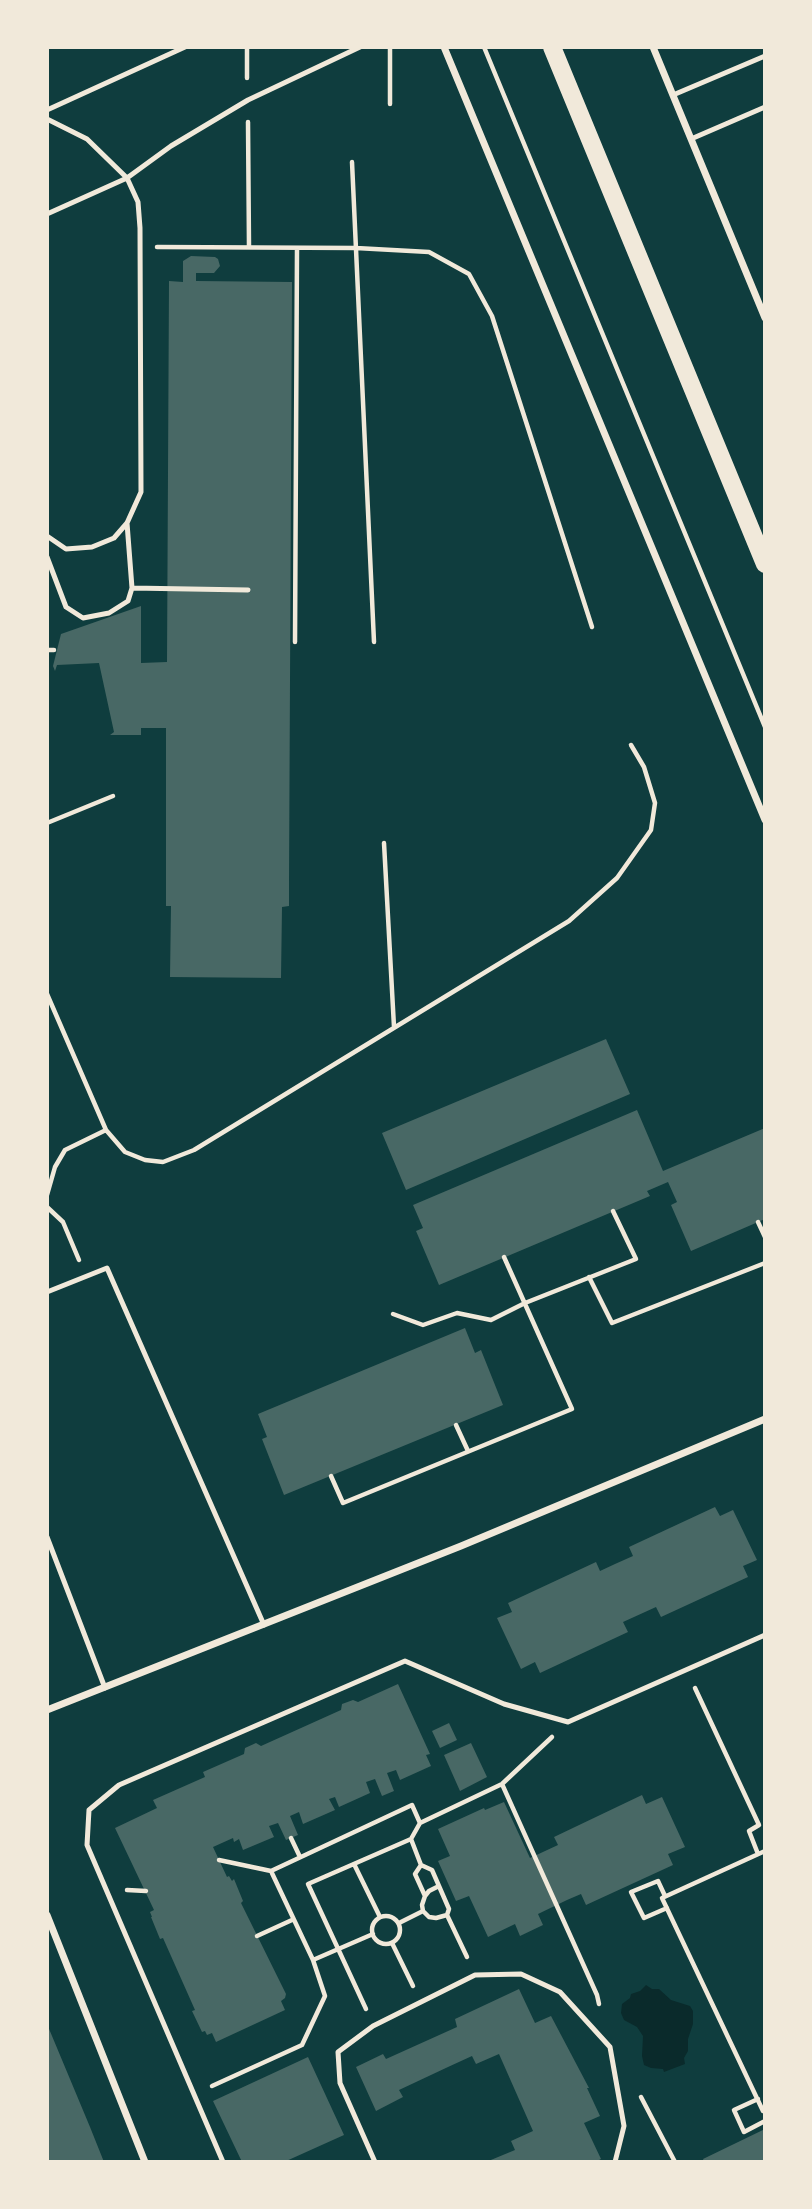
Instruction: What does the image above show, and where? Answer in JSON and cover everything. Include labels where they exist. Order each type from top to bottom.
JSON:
[{"type":"main road","points":[[552,47],[765,564]]},
{"type":"street","points":[[444,47],[765,820]]},
{"type":"street","points":[[653,47],[765,318]]},
{"type":"street","points":[[47,1710],[461,1546],[765,1419]]},
{"type":"street","points":[[47,1914],[145,2162]]},
{"type":"lane","points":[[47,110],[185,47]]},
{"type":"lane","points":[[47,214],[127,178],[171,146],[248,100],[360,47]]},
{"type":"lane","points":[[673,95],[765,56]]},
{"type":"lane","points":[[691,139],[765,107]]},
{"type":"lane","points":[[47,119],[87,139],[127,178],[138,202],[141,492],[127,523],[114,538],[92,547],[66,548],[47,536]]},
{"type":"lane","points":[[47,557],[66,607],[83,618],[109,613],[128,601],[132,588],[127,523]]},
{"type":"lane","points":[[132,588],[248,590]]},
{"type":"lane","points":[[47,1292],[107,1268],[264,1625]]},
{"type":"lane","points":[[47,1537],[106,1688]]},
{"type":"lane","points":[[223,2162],[192,2095],[87,1844],[89,1810],[119,1785],[405,1661],[505,1704],[568,1722],[765,1635]]},
{"type":"lane","points":[[373,2161],[340,2083],[338,2052],[373,2026],[475,1975],[521,1974],[560,1992],[610,2047],[624,2126],[615,2162]]},
{"type":"path","points":[[247,47],[249,247]]},
{"type":"path","points":[[390,47],[390,104]]},
{"type":"path","points":[[484,47],[765,727]]},
{"type":"path","points":[[352,162],[374,642]]},
{"type":"path","points":[[140,247],[356,248],[429,252],[469,274],[492,316],[592,628]]},
{"type":"path","points":[[295,642],[297,248]]},
{"type":"path","points":[[47,994],[106,1130],[125,1152],[145,1160],[163,1162],[194,1150],[569,921],[617,878],[651,831],[655,803],[644,767],[631,745]]},
{"type":"path","points":[[47,823],[113,796]]},
{"type":"path","points":[[384,844],[394,1027]]},
{"type":"path","points":[[47,1195],[55,1167],[65,1150],[106,1130]]},
{"type":"path","points":[[47,1208],[63,1222],[86,1277]]},
{"type":"path","points":[[393,1314],[423,1325],[457,1313],[491,1320],[525,1303],[636,1259],[613,1211]]},
{"type":"path","points":[[758,1222],[765,1237]]},
{"type":"path","points":[[331,1476],[343,1503],[572,1409],[505,1257]]},
{"type":"path","points":[[589,1277],[612,1323],[765,1263]]},
{"type":"path","points":[[456,1425],[468,1451]]},
{"type":"path","points":[[687,1670],[762,1824],[749,1831],[758,1854]]},
{"type":"path","points":[[373,2026],[308,1884],[411,1839],[420,1822],[502,1784],[568,1722]]},
{"type":"path","points":[[502,1784],[597,1994]]},
{"type":"path","points":[[219,1860],[271,1871],[412,1805],[420,1822]]},
{"type":"path","points":[[291,1838],[300,1857]]},
{"type":"path","points":[[411,1839],[421,1865],[432,1870],[449,1909],[447,1915],[475,1975]]},
{"type":"path","points":[[765,1850],[662,1898],[763,2111],[765,2110]]},
{"type":"path","points":[[354,1864],[380,1917]]},
{"type":"path","points":[[421,1865],[415,1874],[425,1896]]},
{"type":"path","points":[[192,2095],[302,2045],[325,1996],[313,1960],[271,1871]]},
{"type":"path","points":[[638,1881],[642,1888]]},
{"type":"path","points":[[665,1896],[658,1881],[631,1892],[644,1918],[667,1908]]},
{"type":"path","points":[[439,1886],[425,1896],[423,1911],[429,1917],[447,1915]]},
{"type":"path","points":[[399,1923],[423,1911]]},
{"type":"path","points":[[380,1917],[393,1917],[399,1923],[401,1933],[392,1943],[383,1944],[373,1934],[373,1925],[380,1917]]},
{"type":"path","points":[[257,1936],[292,1920]]},
{"type":"path","points":[[313,1960],[373,1934]]},
{"type":"path","points":[[392,1943],[421,2002]]},
{"type":"path","points":[[640,2097],[675,2162]]},
{"type":"path","points":[[758,2099],[734,2110],[744,2132],[765,2121]]},
{"type":"path","points":[[751,2128],[754,2134]]},
{"type":"water","points":[[646,1985],[659,1989],[671,2000],[690,2006],[693,2011],[685,2064],[664,2072],[663,2069],[644,2065],[643,2036],[637,2027],[624,2020],[621,2013],[622,2004],[631,1994]]},
{"type":"building","points":[[191,256],[215,257],[220,266],[214,273],[196,273],[196,281],[292,282],[289,906],[282,907],[281,978],[170,977],[171,906],[166,906],[166,728],[141,728],[141,735],[110,735],[114,732],[99,663],[57,665],[55,671],[53,666],[61,634],[141,606],[141,663],[167,662],[169,281],[183,282],[183,261]]},
{"type":"building","points":[[606,1039],[630,1094],[406,1190],[382,1133]]},
{"type":"building","points":[[637,1110],[663,1171],[765,1128],[765,1219],[691,1251],[671,1205],[677,1202],[668,1182],[647,1191],[650,1196],[439,1285],[416,1231],[423,1228],[413,1205]]},
{"type":"building","points":[[465,1328],[475,1353],[481,1350],[503,1405],[284,1495],[262,1439],[267,1437],[258,1414]]},
{"type":"building","points":[[715,1507],[720,1516],[733,1510],[757,1560],[743,1566],[748,1577],[661,1617],[656,1607],[623,1622],[628,1632],[540,1673],[535,1662],[521,1669],[497,1618],[512,1612],[508,1603],[596,1562],[600,1571],[633,1556],[629,1547]]},
{"type":"building","points":[[398,1684],[430,1754],[426,1755],[431,1766],[400,1780],[396,1770],[387,1773],[394,1791],[382,1796],[375,1779],[366,1782],[370,1793],[339,1807],[335,1797],[329,1799],[335,1810],[303,1824],[299,1812],[290,1816],[298,1835],[286,1840],[278,1823],[269,1826],[274,1837],[243,1850],[239,1839],[234,1842],[233,1838],[213,1847],[227,1877],[232,1881],[234,1879],[243,1901],[241,1903],[286,1994],[281,2001],[285,2010],[216,2042],[212,2033],[207,2035],[205,2031],[202,2032],[192,2011],[195,2010],[151,1917],[150,1912],[154,1910],[115,1828],[157,1808],[153,1800],[205,1777],[203,1772],[244,1754],[245,1748],[256,1743],[261,1746],[341,1710],[342,1704],[353,1700],[358,1702]]},
{"type":"building","points":[[449,1723],[457,1740],[440,1748],[432,1731]]},
{"type":"building","points":[[471,1743],[487,1777],[460,1791],[444,1755]]},
{"type":"building","points":[[642,1795],[646,1804],[662,1797],[685,1847],[668,1854],[673,1865],[586,1905],[581,1894],[567,1900],[538,1914],[543,1925],[520,1936],[515,1924],[488,1937],[469,1896],[456,1901],[438,1861],[450,1856],[438,1829],[484,1808],[485,1810],[504,1802],[530,1858],[558,1845],[554,1837]]},
{"type":"building","points":[[519,1989],[535,2023],[551,2016],[589,2088],[600,2116],[584,2123],[601,2159],[595,2162],[486,2162],[515,2150],[511,2141],[533,2131],[499,2054],[476,2064],[472,2056],[448,2067],[399,2090],[403,2097],[376,2111],[356,2067],[383,2054],[386,2059],[457,2027],[455,2019]]},
{"type":"building","points":[[47,2024],[90,2127],[104,2162],[47,2162]]},
{"type":"building","points":[[308,2057],[344,2135],[284,2162],[242,2162],[213,2101]]},
{"type":"building","points":[[765,2129],[765,2162],[704,2162],[703,2159]]}]
